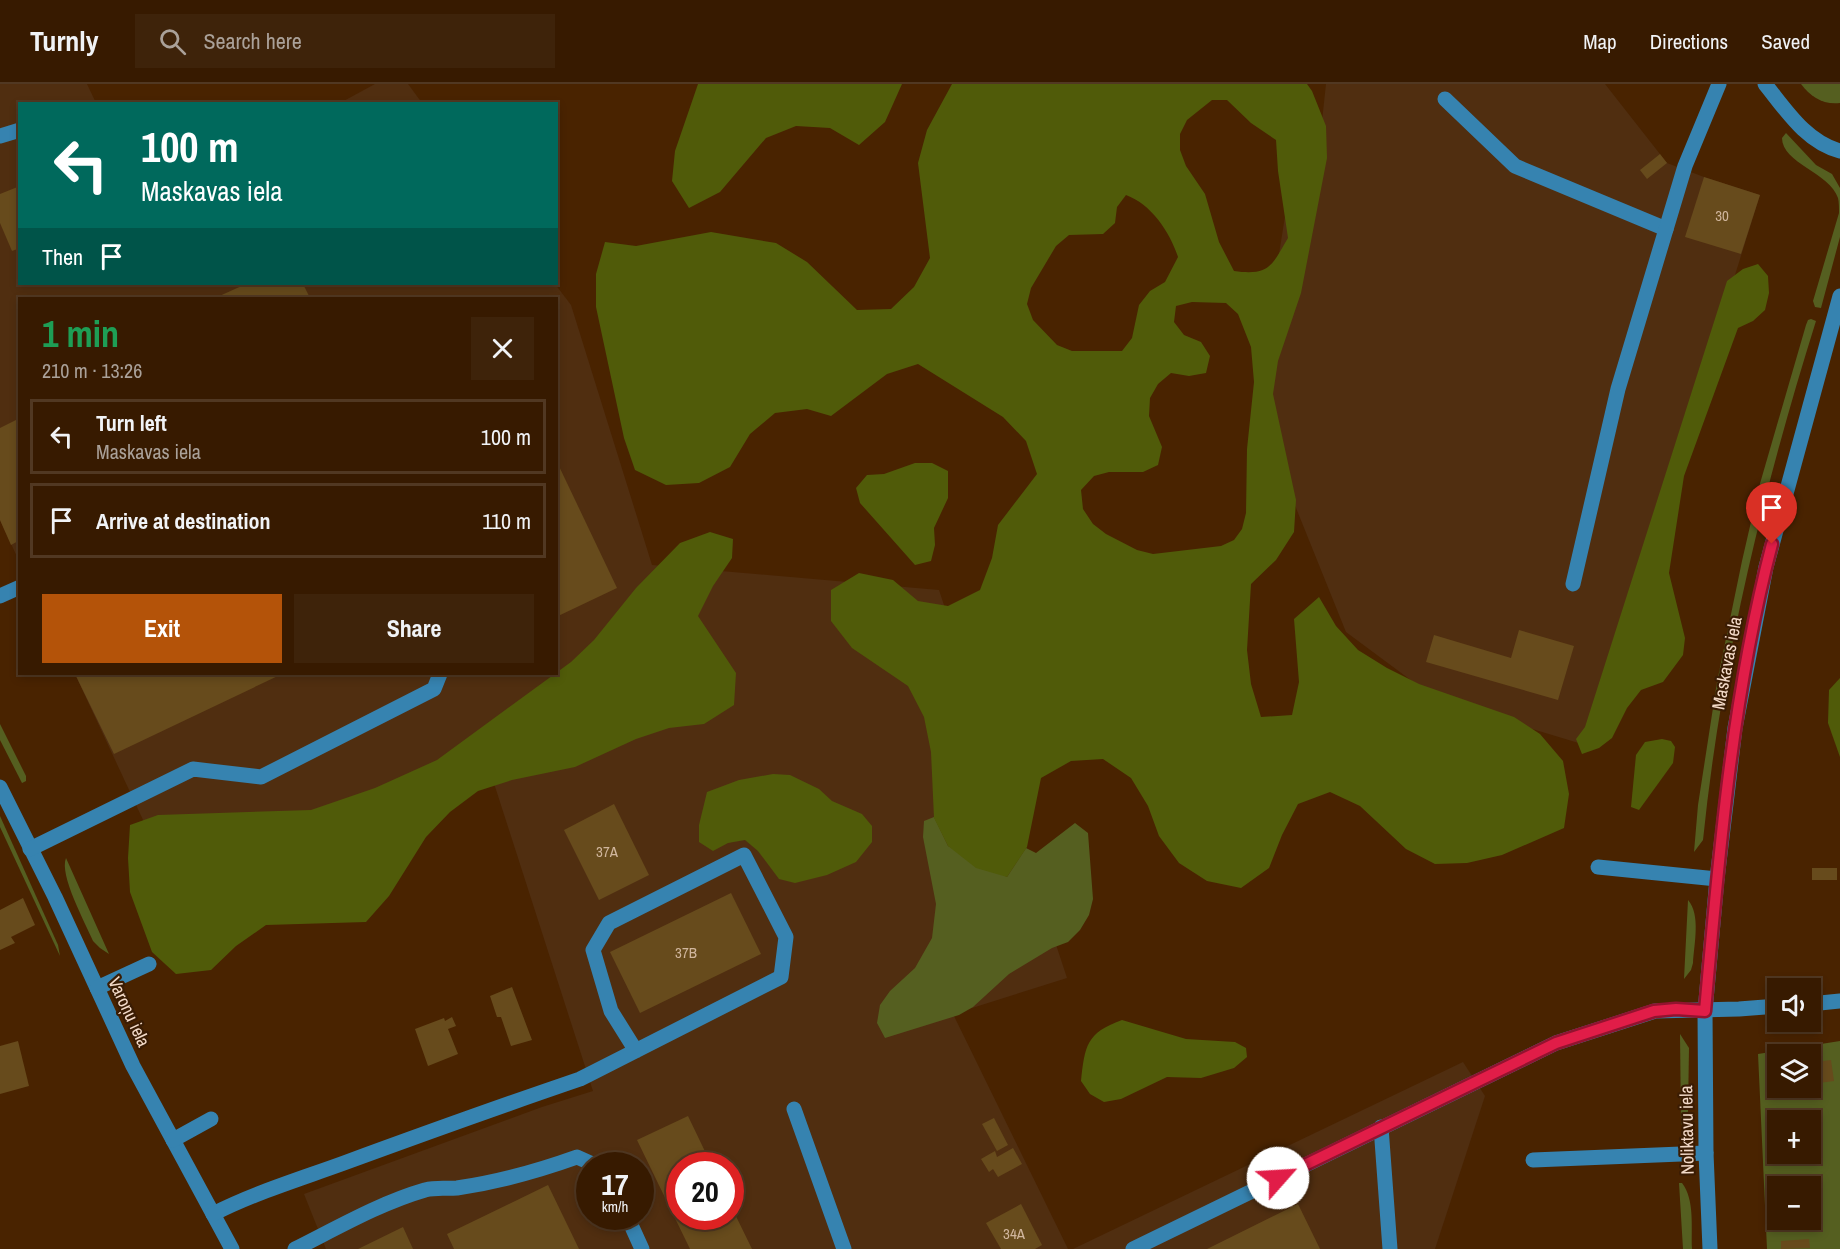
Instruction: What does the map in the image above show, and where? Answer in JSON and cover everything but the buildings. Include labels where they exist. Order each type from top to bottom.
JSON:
[{"type":"street","points":[[1573,584],[1618,389],[1685,166],[1719,84]]},
{"type":"street","points":[[1765,84],[1811,138],[1840,151]]},
{"type":"street","points":[[1445,99],[1515,166],[1666,229]]},
{"type":"street","points":[[0,136],[18,131]]},
{"type":"street","name":"Maskavas iela","points":[[1705,1011],[1717,879],[1735,728],[1766,567],[1840,296]]},
{"type":"street","points":[[0,596],[18,588]]},
{"type":"street","points":[[30,849],[194,769],[261,777],[434,689],[440,675]]},
{"type":"street","name":"Varoņu iela","points":[[0,787],[133,1066],[232,1249]]},
{"type":"street","points":[[213,1214],[306,1177],[580,1079],[636,1051],[781,977],[786,938],[744,855],[609,923],[593,950],[611,1011],[636,1051]]},
{"type":"street","points":[[1598,867],[1717,879]]},
{"type":"street","points":[[97,988],[148,964]]},
{"type":"street","points":[[1821,1003],[1840,1001]]},
{"type":"street","points":[[1133,1249],[1556,1043],[1654,1011],[1676,1009],[1705,1011],[1767,1007]]},
{"type":"street","name":"Noliktavu iela","points":[[1705,1011],[1706,1153],[1710,1249]]},
{"type":"street","points":[[794,1109],[844,1249]]},
{"type":"street","points":[[173,1140],[212,1119]]},
{"type":"street","points":[[1381,1127],[1390,1249]]},
{"type":"street","points":[[1533,1160],[1706,1153]]},
{"type":"street","points":[[295,1249],[380,1207],[424,1190],[440,1187],[454,1188],[537,1172],[576,1157]]},
{"type":"street","points":[[633,1230],[642,1249]]},
{"type":"shaded area","points":[[0,84],[87,84],[96,102],[18,102],[18,285],[556,285],[571,305],[652,565],[939,590],[1067,978],[953,1014],[1068,1249],[326,1249],[304,1194],[542,1107],[593,1091],[482,746],[172,882],[75,675],[558,675],[558,297],[18,297],[18,559],[0,520]]},
{"type":"shaded area","points":[[375,84],[408,84],[421,102],[342,102]]},
{"type":"shaded area","points":[[1326,84],[1605,84],[1667,163],[1760,195],[1582,744],[1439,701],[1346,632],[1255,406],[1295,153],[1318,158]]},
{"type":"shaded area","points":[[1463,1062],[1485,1096],[1435,1249],[1073,1249]]},
{"type":"green space","points":[[698,84],[902,84],[885,122],[859,145],[830,128],[796,126],[766,138],[720,192],[689,208],[672,181],[675,151]]},
{"type":"green space","points":[[952,84],[1307,84],[1326,126],[1327,158],[1301,293],[1278,361],[1273,394],[1296,500],[1294,532],[1276,560],[1251,584],[1247,650],[1251,684],[1261,717],[1292,715],[1299,682],[1294,619],[1319,597],[1336,626],[1358,650],[1387,668],[1419,684],[1514,717],[1540,734],[1563,761],[1569,794],[1564,828],[1502,855],[1467,863],[1435,864],[1406,849],[1360,806],[1330,792],[1298,804],[1269,868],[1241,888],[1207,881],[1179,863],[1159,836],[1148,806],[1131,778],[1103,759],[1071,761],[1041,778],[1027,847],[1007,877],[976,868],[948,846],[934,818],[931,752],[924,717],[908,686],[852,648],[831,621],[831,590],[859,573],[893,580],[918,601],[948,606],[980,590],[992,558],[998,525],[1037,474],[1026,441],[1003,417],[918,364],[887,374],[831,416],[807,409],[775,413],[750,434],[730,467],[699,483],[666,485],[635,470],[624,438],[596,307],[596,274],[605,242],[636,246],[711,232],[776,243],[807,262],[857,310],[891,309],[914,287],[930,258],[918,163],[927,130]],"holes":[[[1212,100],[1227,100],[1251,123],[1276,140],[1288,238],[1273,262],[1263,270],[1234,271],[1219,242],[1205,194],[1186,166],[1180,150],[1180,134],[1187,120]],[[1126,195],[1144,205],[1165,229],[1178,257],[1165,282],[1150,291],[1139,305],[1132,338],[1122,351],[1072,351],[1057,345],[1033,320],[1027,304],[1031,288],[1056,246],[1069,235],[1103,234],[1115,223],[1117,207]],[[1192,302],[1226,303],[1238,314],[1251,347],[1254,382],[1247,449],[1246,513],[1242,529],[1234,540],[1221,546],[1153,554],[1137,550],[1106,534],[1093,524],[1083,509],[1081,490],[1094,476],[1109,472],[1143,472],[1158,465],[1162,447],[1149,416],[1150,398],[1158,384],[1171,373],[1189,376],[1206,373],[1210,356],[1201,342],[1184,335],[1174,322],[1176,306]]]},
{"type":"green space","points":[[1801,84],[1840,84],[1840,103],[1828,103],[1818,99]]},
{"type":"green space","points":[[1786,133],[1816,165],[1832,174],[1840,188],[1840,237],[1821,308],[1815,307],[1813,301],[1839,213],[1838,200],[1833,189],[1826,182],[1784,147],[1782,138]]},
{"type":"green space","points":[[1758,264],[1768,276],[1769,293],[1765,310],[1753,321],[1738,328],[1684,476],[1669,573],[1685,638],[1683,655],[1663,682],[1641,690],[1627,708],[1612,738],[1599,748],[1582,754],[1576,739],[1585,727],[1727,281],[1743,269]]},
{"type":"green space","points":[[1811,319],[1816,321],[1779,448],[1746,578],[1721,708],[1703,840],[1694,852],[1698,805],[1717,682],[1742,561],[1759,487],[1806,325]]},
{"type":"green space","points":[[915,463],[932,463],[948,471],[948,498],[934,528],[935,545],[931,561],[915,565],[860,503],[856,488],[867,475],[884,474]]},
{"type":"green space","points":[[710,532],[733,539],[732,558],[713,586],[698,616],[736,673],[734,705],[704,724],[669,728],[636,739],[575,767],[512,780],[478,791],[450,812],[426,837],[389,896],[366,922],[266,925],[236,946],[211,970],[176,974],[152,952],[130,892],[128,858],[130,825],[158,815],[311,810],[375,788],[437,760],[553,675],[558,675],[558,672],[594,640],[636,588],[680,543]]},
{"type":"green space","points":[[1840,678],[1840,757],[1828,723],[1829,690]]},
{"type":"green space","points":[[0,724],[26,776],[26,781],[22,783],[0,740]]},
{"type":"green space","points":[[1662,739],[1671,741],[1675,747],[1673,763],[1639,810],[1631,807],[1636,755],[1645,742]]},
{"type":"green space","points":[[773,774],[790,775],[819,789],[832,801],[862,814],[872,826],[872,842],[856,862],[827,875],[795,883],[779,879],[758,851],[745,840],[728,843],[713,851],[699,842],[699,825],[707,792],[739,780]]},
{"type":"green space","points":[[0,816],[58,945],[60,956],[0,827]]},
{"type":"green space","points":[[934,817],[948,846],[1007,877],[1026,848],[1036,853],[1075,823],[1088,833],[1093,899],[1089,915],[1080,930],[1068,942],[1052,948],[1009,974],[973,1007],[959,1015],[885,1038],[877,1023],[880,1005],[890,991],[915,968],[932,938],[936,904],[923,837],[924,821]]},
{"type":"green space","points":[[66,858],[109,954],[93,941],[79,911],[66,875]]},
{"type":"green space","points":[[1688,900],[1692,906],[1696,930],[1693,963],[1684,979]]},
{"type":"green space","points":[[1122,1020],[1186,1039],[1235,1042],[1246,1048],[1247,1057],[1234,1068],[1201,1078],[1167,1077],[1121,1099],[1104,1102],[1090,1094],[1081,1081],[1084,1059],[1094,1036]]},
{"type":"green space","points":[[1680,1034],[1689,1048],[1688,1111],[1687,1118],[1681,1125]]},
{"type":"green space","points":[[1840,1041],[1840,1249],[1767,1249],[1758,1054],[1767,1053],[1767,1098],[1821,1098],[1821,1044]]},
{"type":"green space","points":[[1679,1183],[1682,1183],[1686,1190],[1691,1206],[1692,1249],[1683,1249]]},
{"type":"route","points":[[1278,1178],[1556,1043],[1654,1011],[1676,1009],[1705,1011],[1717,879],[1735,728],[1749,648],[1772,544]]}]
